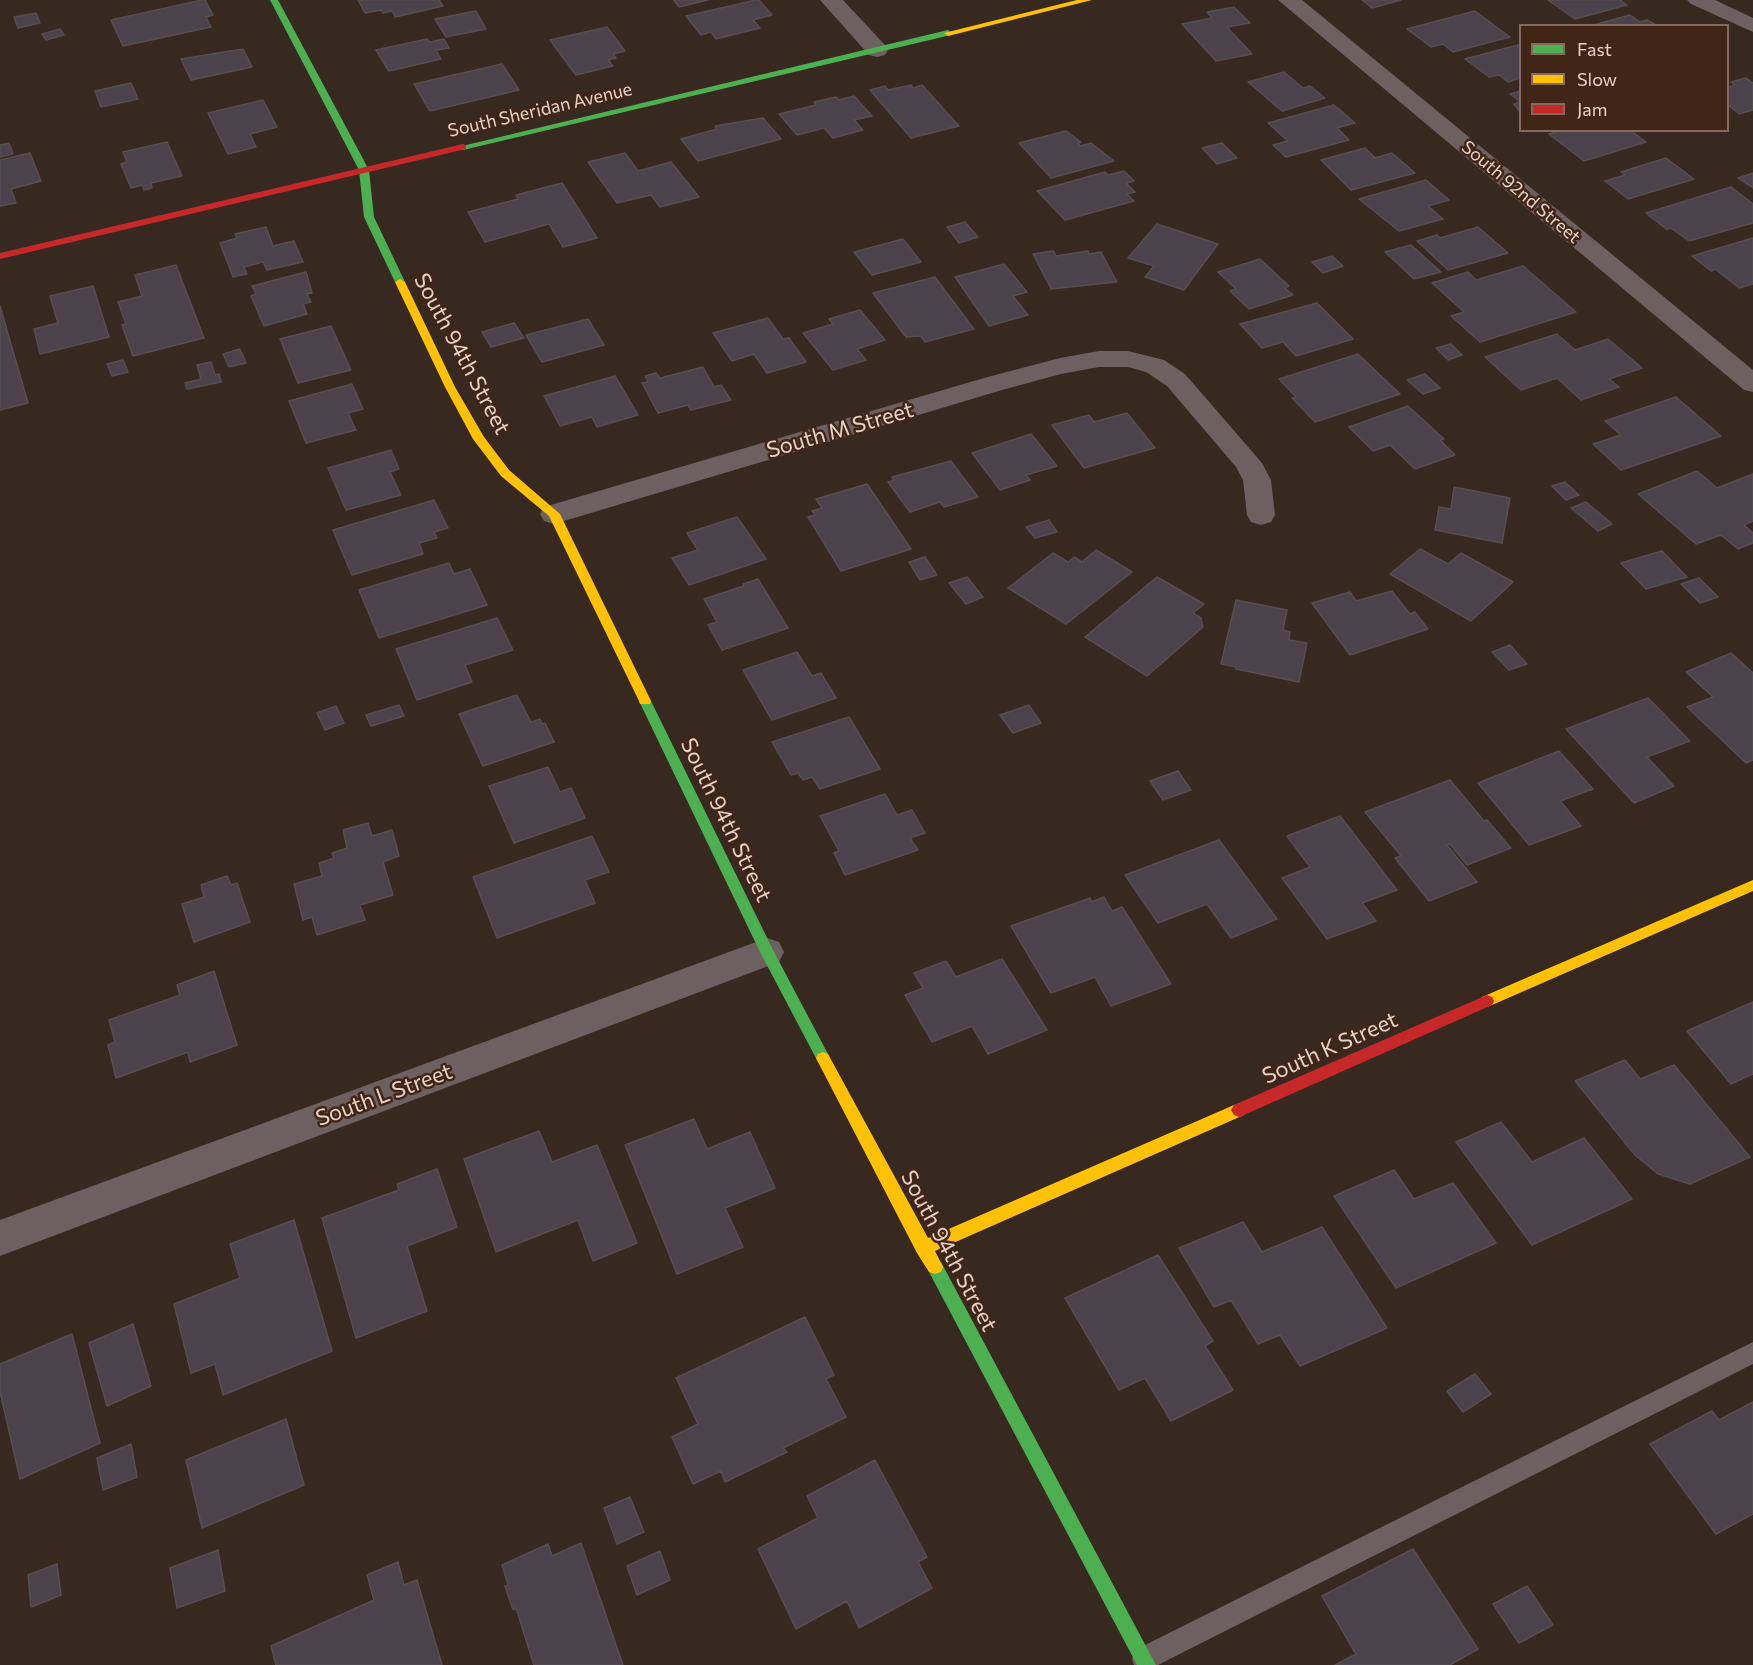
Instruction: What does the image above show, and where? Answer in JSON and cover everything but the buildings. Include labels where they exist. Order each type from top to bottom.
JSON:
[{"type":"street","name":"South 94th Street","points":[[274,0],[364,170],[369,217],[450,387],[479,439],[505,473],[554,514],[767,952],[1145,1662]]},
{"type":"street","points":[[831,0],[877,50]]},
{"type":"street","name":"South Sheridan Avenue","points":[[0,256],[1088,0]]},
{"type":"street","name":"South 92nd Street","points":[[1289,0],[1753,384]]},
{"type":"street","points":[[1698,0],[1753,26]]},
{"type":"street","name":"South M Street","points":[[554,514],[1060,366],[1099,358],[1128,359],[1155,366],[1176,380],[1233,445],[1257,480],[1261,515]]},
{"type":"street","name":"South K Street","points":[[923,1248],[1753,885]]},
{"type":"street","name":"South L Street","points":[[0,1238],[767,952]]},
{"type":"lane","points":[[1145,1662],[1753,1353]]},
{"type":"traffic: fast","points":[[274,0],[364,170],[369,217],[400,282]]},
{"type":"traffic: fast","points":[[463,147],[948,33]]},
{"type":"traffic: fast","points":[[645,701],[767,952],[823,1058]]},
{"type":"traffic: fast","points":[[935,1267],[1147,1665]]},
{"type":"traffic: slow","points":[[948,33],[1088,0]]},
{"type":"traffic: slow","points":[[400,282],[450,387],[479,439],[505,473],[554,514],[645,701]]},
{"type":"traffic: slow","points":[[1487,1001],[1753,885]]},
{"type":"traffic: slow","points":[[823,1058],[935,1267]]},
{"type":"traffic: slow","points":[[923,1248],[1239,1110]]},
{"type":"traffic: jam","points":[[0,256],[463,147]]},
{"type":"traffic: jam","points":[[1239,1110],[1487,1001]]}]
